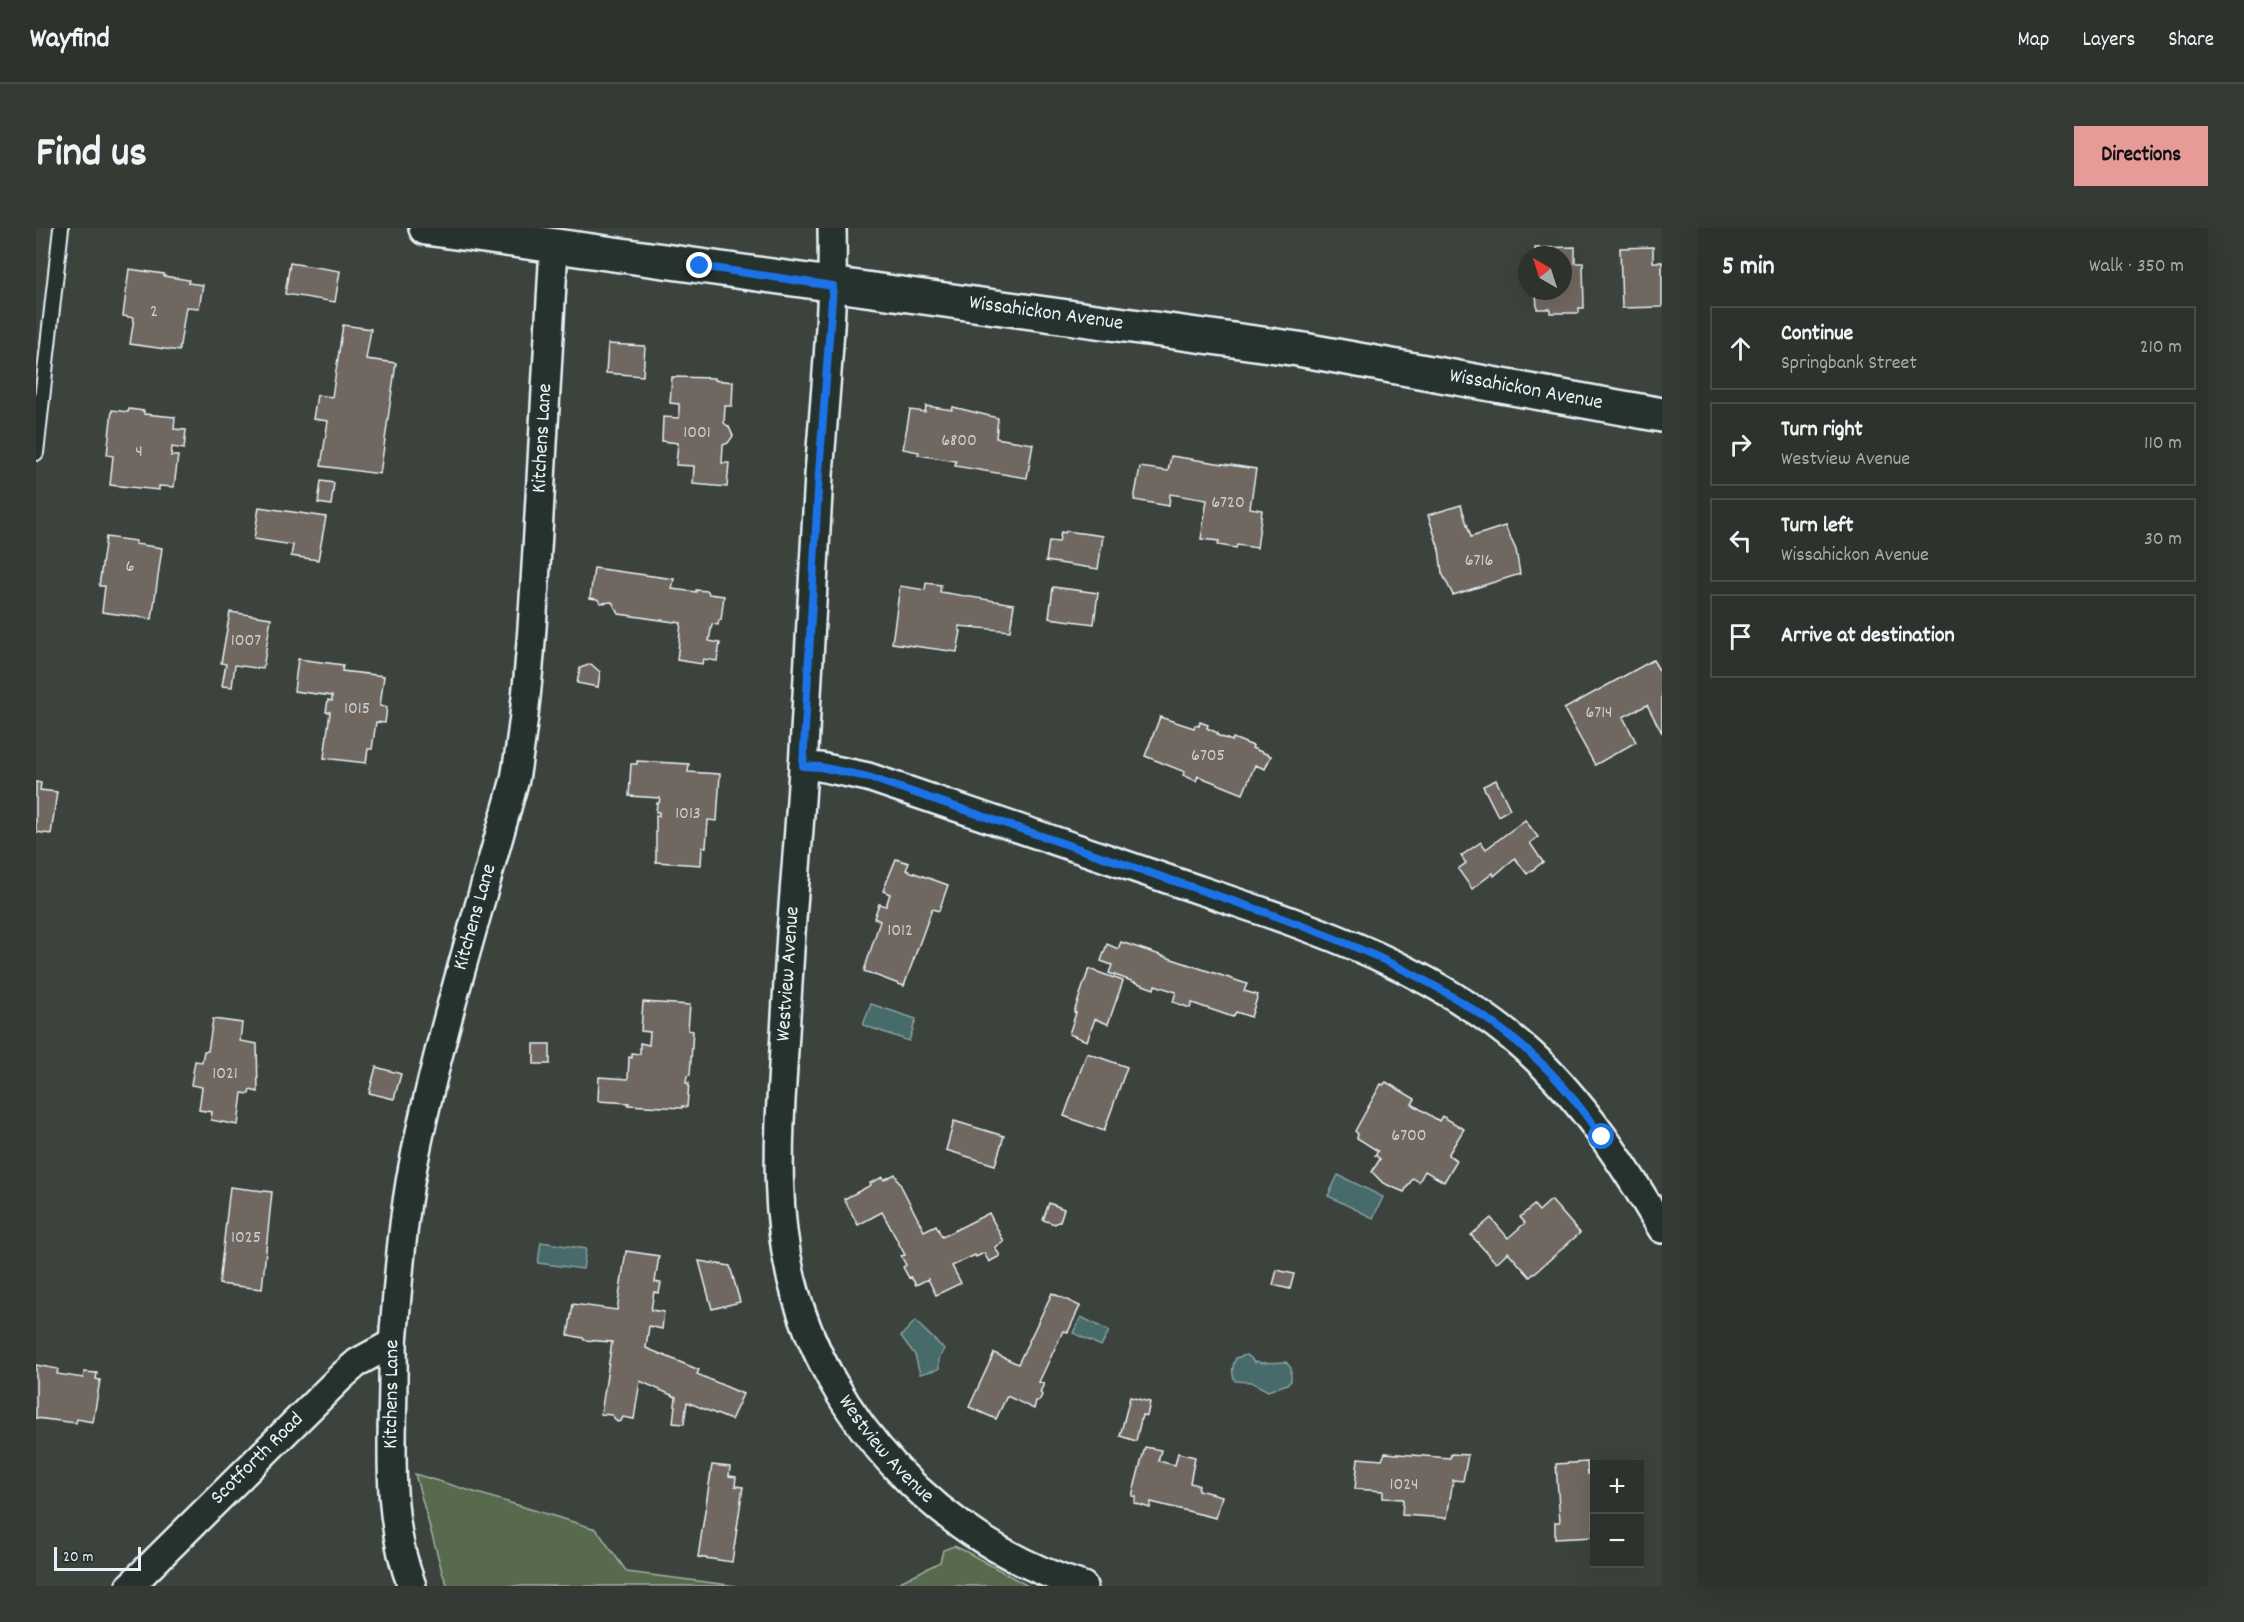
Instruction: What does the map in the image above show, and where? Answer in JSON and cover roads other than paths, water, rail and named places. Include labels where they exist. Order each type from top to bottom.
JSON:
[{"type":"street","name":"Wissahickon Avenue","points":[[426,228],[1298,349],[1662,414]]},
{"type":"street","name":"Westview Avenue","points":[[832,228],[833,286],[819,473],[778,1152],[778,1178],[785,1242],[801,1310],[814,1343],[842,1396],[876,1446],[918,1491],[941,1511],[998,1548],[1031,1566],[1083,1586]]},
{"type":"street","name":"Kitchens Lane","points":[[412,1586],[405,1566],[394,1511],[393,1343],[407,1205],[415,1157],[442,1043],[515,779],[522,741],[534,594],[554,246]]},
{"type":"street","points":[[803,766],[820,767],[868,777],[1269,914],[1366,951],[1428,981],[1505,1033],[1561,1083],[1602,1137],[1662,1229]]},
{"type":"street","name":"Scotforth Road","points":[[130,1586],[342,1376],[358,1362],[393,1343]]},
{"type":"lane","points":[[36,453],[61,228]]},
{"type":"water","points":[[871,1004],[916,1019],[909,1041],[863,1025]]},
{"type":"water","points":[[1338,1175],[1383,1197],[1373,1218],[1328,1196]]},
{"type":"water","points":[[541,1242],[586,1249],[583,1269],[538,1263]]},
{"type":"water","points":[[1081,1317],[1109,1331],[1101,1346],[1073,1333]]},
{"type":"water","points":[[915,1321],[944,1349],[939,1359],[939,1369],[920,1374],[915,1355],[901,1336]]},
{"type":"water","points":[[1246,1355],[1255,1363],[1256,1361],[1261,1363],[1286,1362],[1291,1368],[1291,1381],[1268,1391],[1251,1382],[1235,1381],[1233,1367],[1236,1358]]}]
